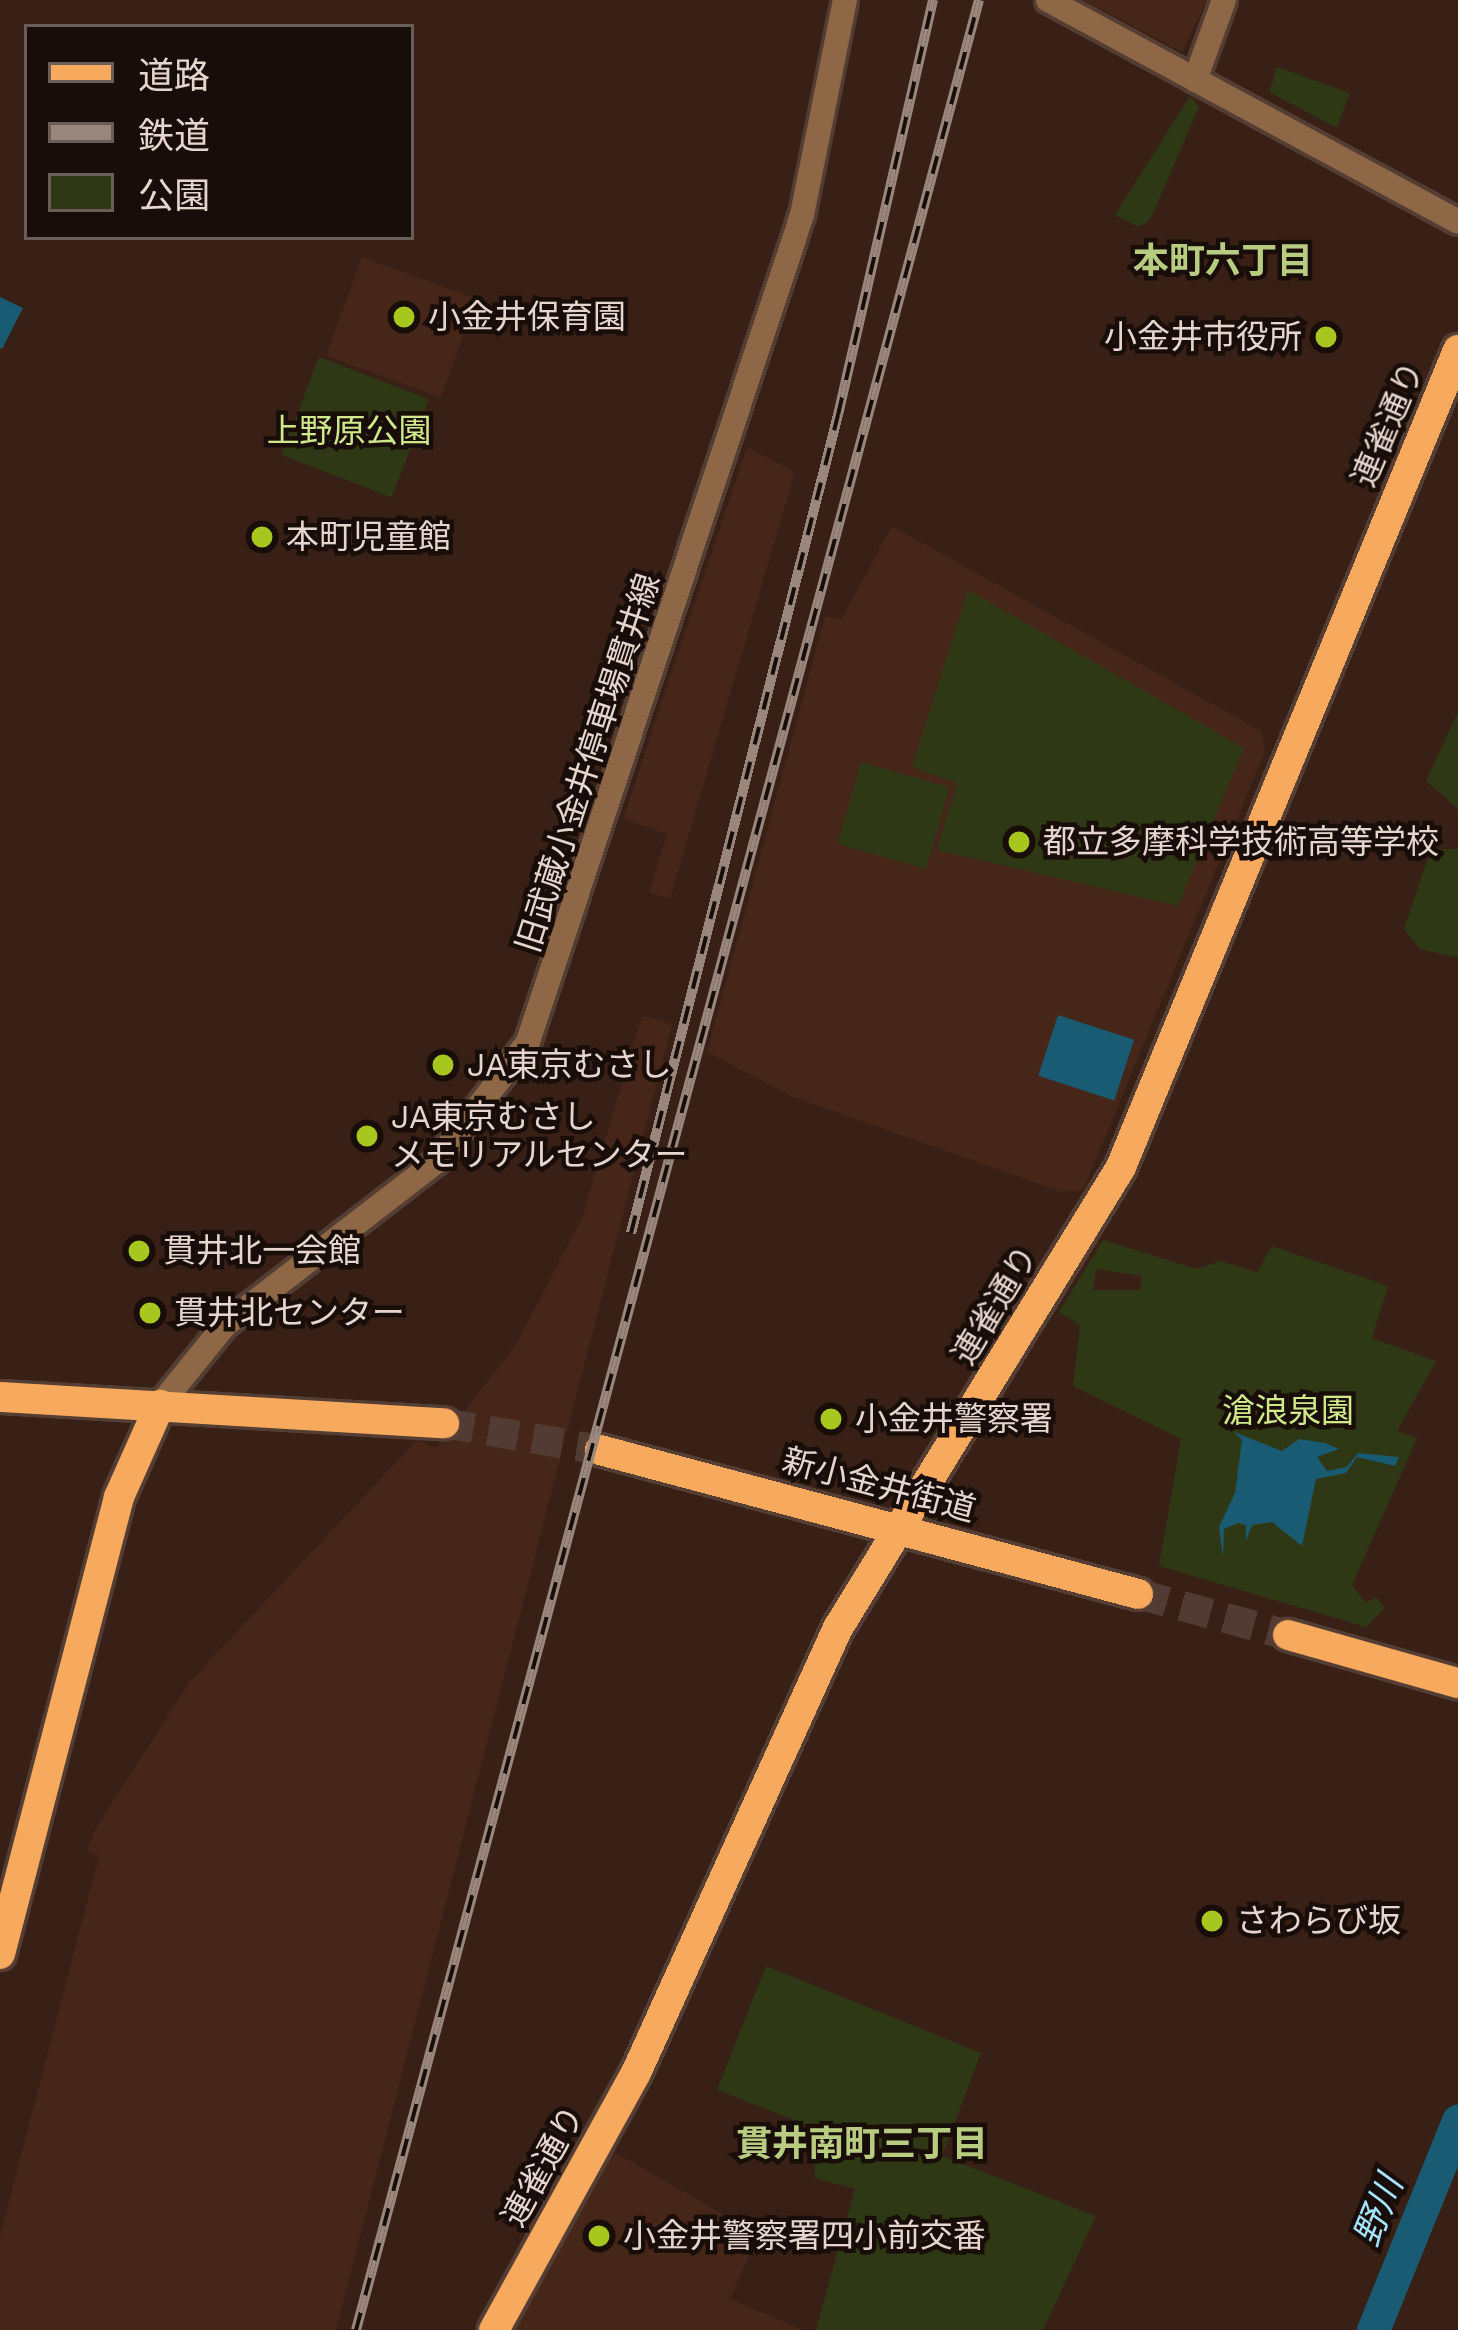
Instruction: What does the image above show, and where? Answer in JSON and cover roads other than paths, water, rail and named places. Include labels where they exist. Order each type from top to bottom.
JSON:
[{"type":"main road","name":"連雀通り","points":[[494,2330],[636,2073],[838,1628],[1121,1167],[1458,350]]},
{"type":"main road","points":[[0,1396],[444,1423]]},
{"type":"main road","points":[[0,1954],[118,1497],[160,1406]]},
{"type":"main road","name":"新小金井街道","points":[[600,1450],[1138,1594]]},
{"type":"main road","points":[[1288,1635],[1458,1683]]},
{"type":"street","name":"旧武蔵小金井停車場貫井線","points":[[160,1406],[225,1325],[436,1161],[528,1042],[802,215],[845,0]]},
{"type":"street","points":[[1048,0],[1458,222]]},
{"type":"street","points":[[1195,80],[1224,0]]},
{"type":"water","points":[[0,297],[23,308],[2,349],[0,348]]},
{"type":"water","points":[[1058,1015],[1134,1040],[1114,1101],[1038,1076]]},
{"type":"water","points":[[1234,1432],[1282,1451],[1299,1439],[1339,1449],[1317,1457],[1327,1471],[1347,1467],[1358,1453],[1399,1457],[1395,1466],[1357,1457],[1346,1473],[1316,1479],[1302,1546],[1272,1522],[1252,1525],[1246,1541],[1246,1525],[1238,1523],[1224,1529],[1223,1558],[1219,1527],[1235,1493],[1242,1440]]},
{"type":"waterway","name":"野川","points":[[1373,2330],[1458,2121]]},
{"type":"tunnel","points":[[444,1423],[600,1450]]},
{"type":"tunnel","points":[[1138,1594],[1288,1635]]},
{"type":"railway","points":[[631,1233],[838,415],[933,0]]},
{"type":"railway","points":[[356,2330],[979,0]]},
{"type":"place","name":"小金井保育園","points":[[404,317]]},
{"type":"place","name":"小金井市役所","points":[[1326,337]]},
{"type":"place","name":"本町児童館","points":[[262,537]]},
{"type":"place","name":"都立多摩科学技術高等学校","points":[[1019,842]]},
{"type":"place","name":"JA東京むさし","points":[[443,1065]]},
{"type":"place","name":"JA東京むさし メモリアルセンター","points":[[367,1136]]},
{"type":"place","name":"貫井北一会館","points":[[139,1251]]},
{"type":"place","name":"貫井北センター","points":[[150,1313]]},
{"type":"place","name":"小金井警察署","points":[[831,1419]]},
{"type":"place","name":"さわらび坂","points":[[1212,1921]]},
{"type":"place","name":"小金井警察署四小前交番","points":[[599,2236]]},
{"type":"district","name":"本町六丁目","points":[[1223,262]]},
{"type":"district","name":"貫井南町三丁目","points":[[862,2145]]},
{"type":"park label","name":"上野原公園","points":[[349,431]]},
{"type":"park label","name":"滄浪泉園","points":[[1288,1411]]}]
